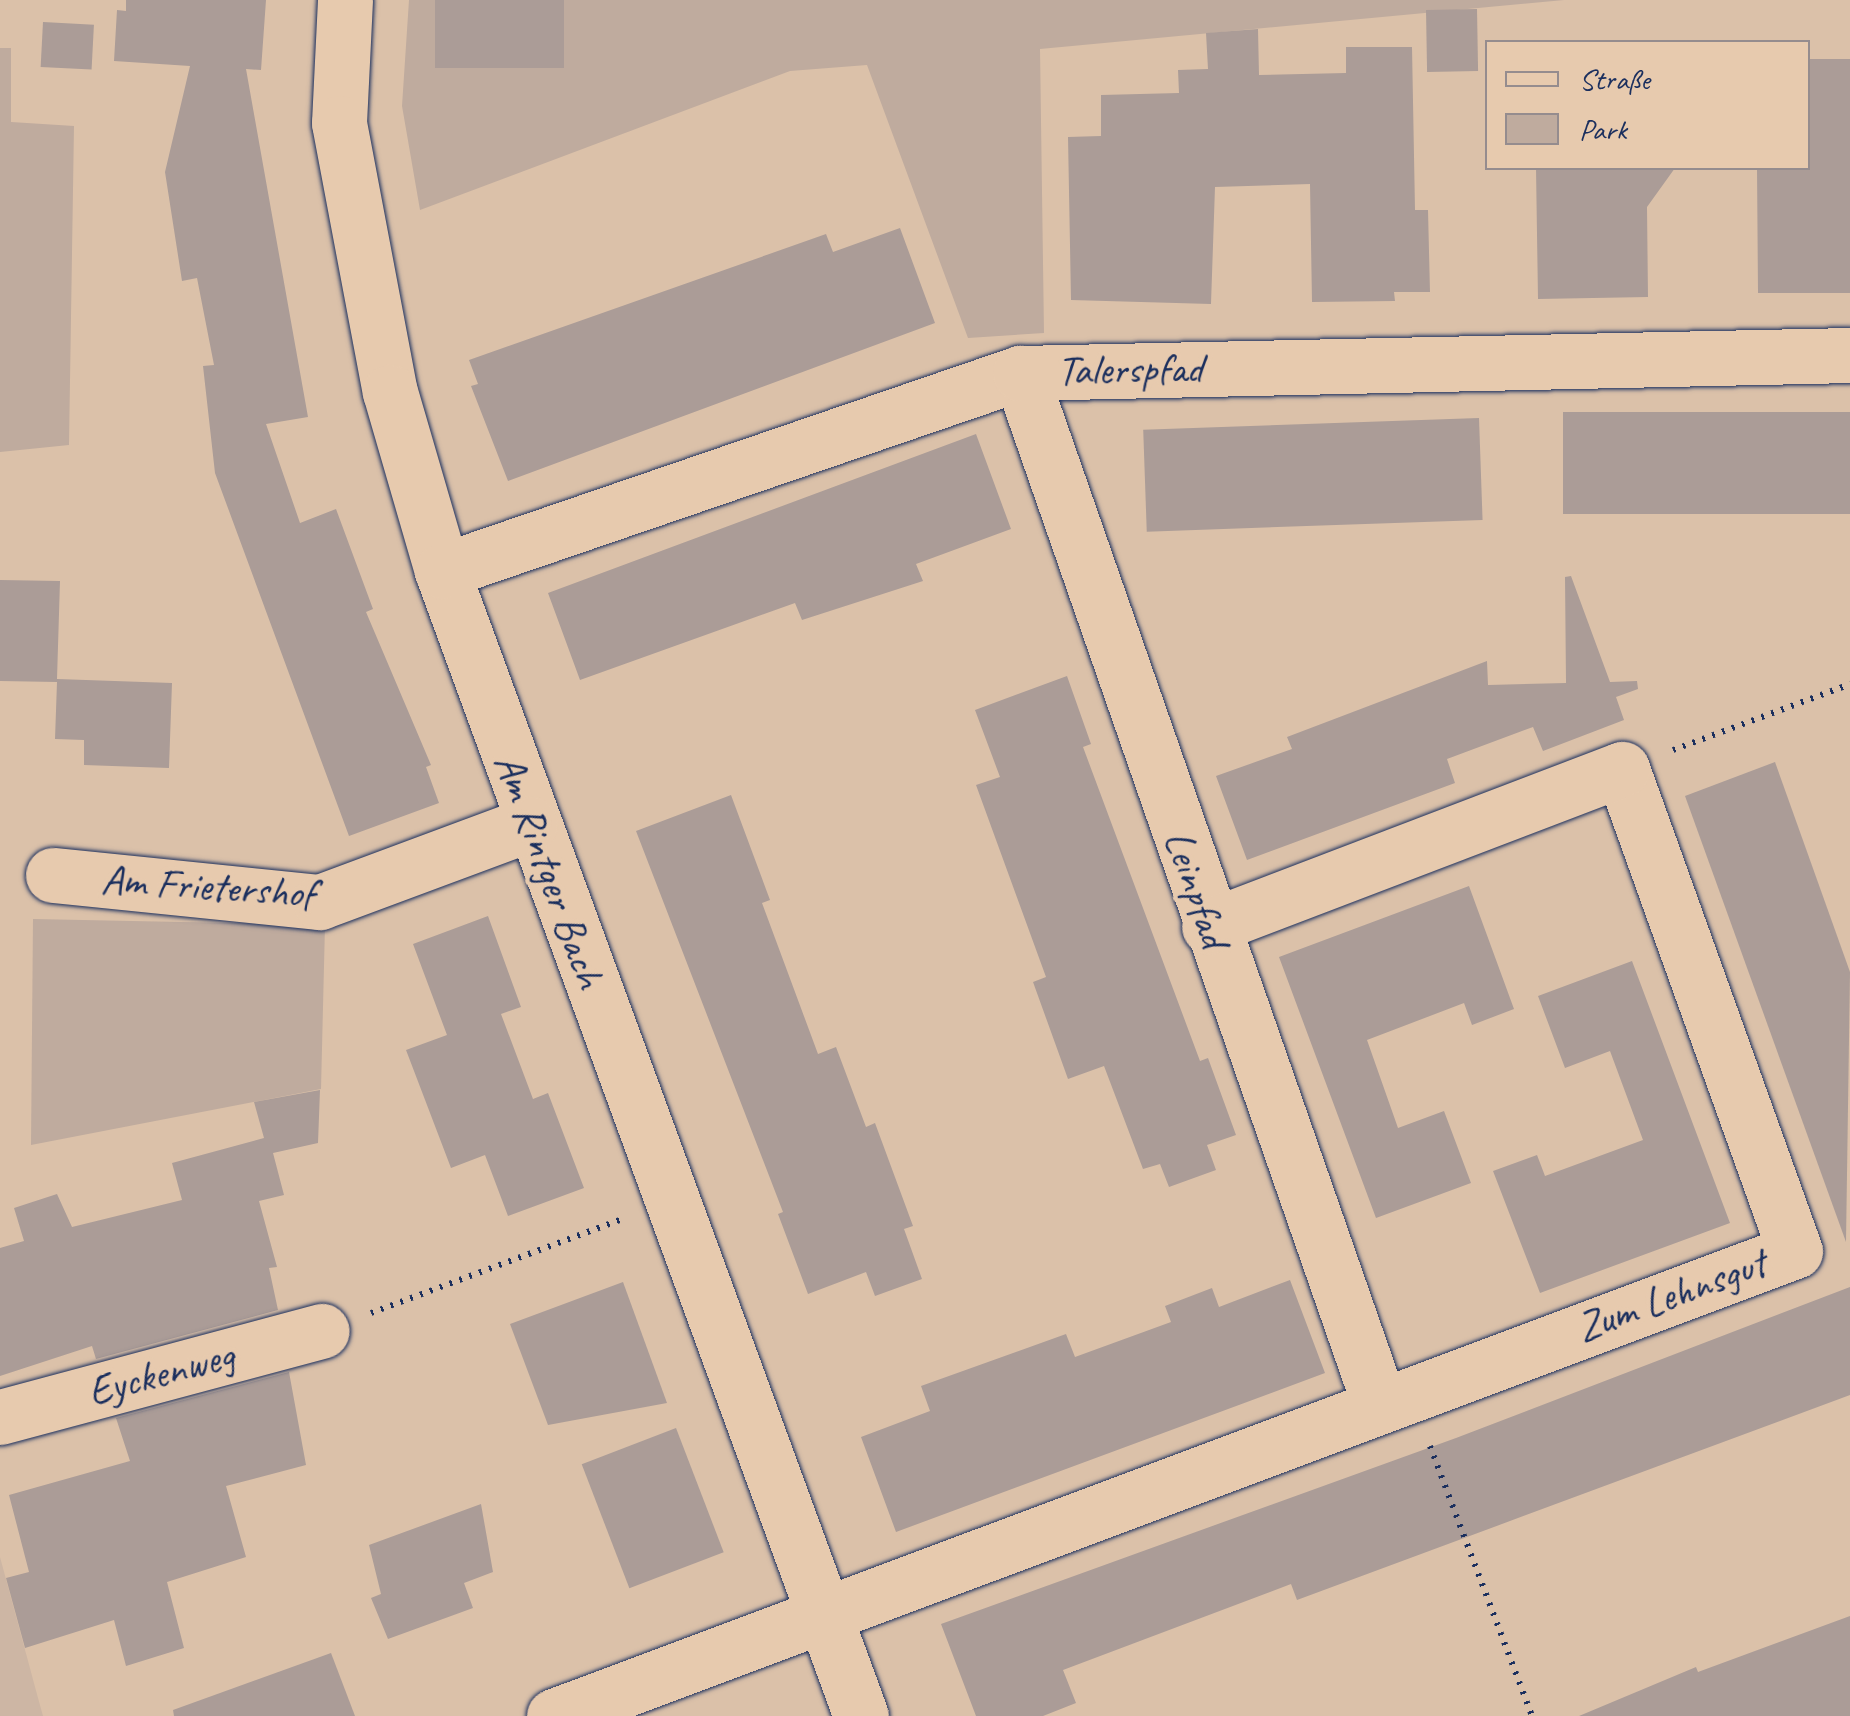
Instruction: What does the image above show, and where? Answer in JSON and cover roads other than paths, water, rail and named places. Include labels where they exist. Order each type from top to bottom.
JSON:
[{"type":"street","name":"Am Rintger Bach","points":[[346,0],[338,123],[390,392],[442,571],[530,824],[861,1716]]},
{"type":"street","name":"Talerspfad","points":[[442,571],[1020,372],[1850,354]]},
{"type":"street","name":"Leinpfad","points":[[1020,372],[1209,927],[1394,1398]]},
{"type":"street","name":"Zum Lehnsgut","points":[[554,1716],[1394,1398],[1795,1251],[1622,769],[1209,927]]},
{"type":"street","name":"Am Frietershof","points":[[53,875],[320,902],[530,824]]},
{"type":"street","name":"Eyckenweg","points":[[0,1417],[322,1332]]}]
